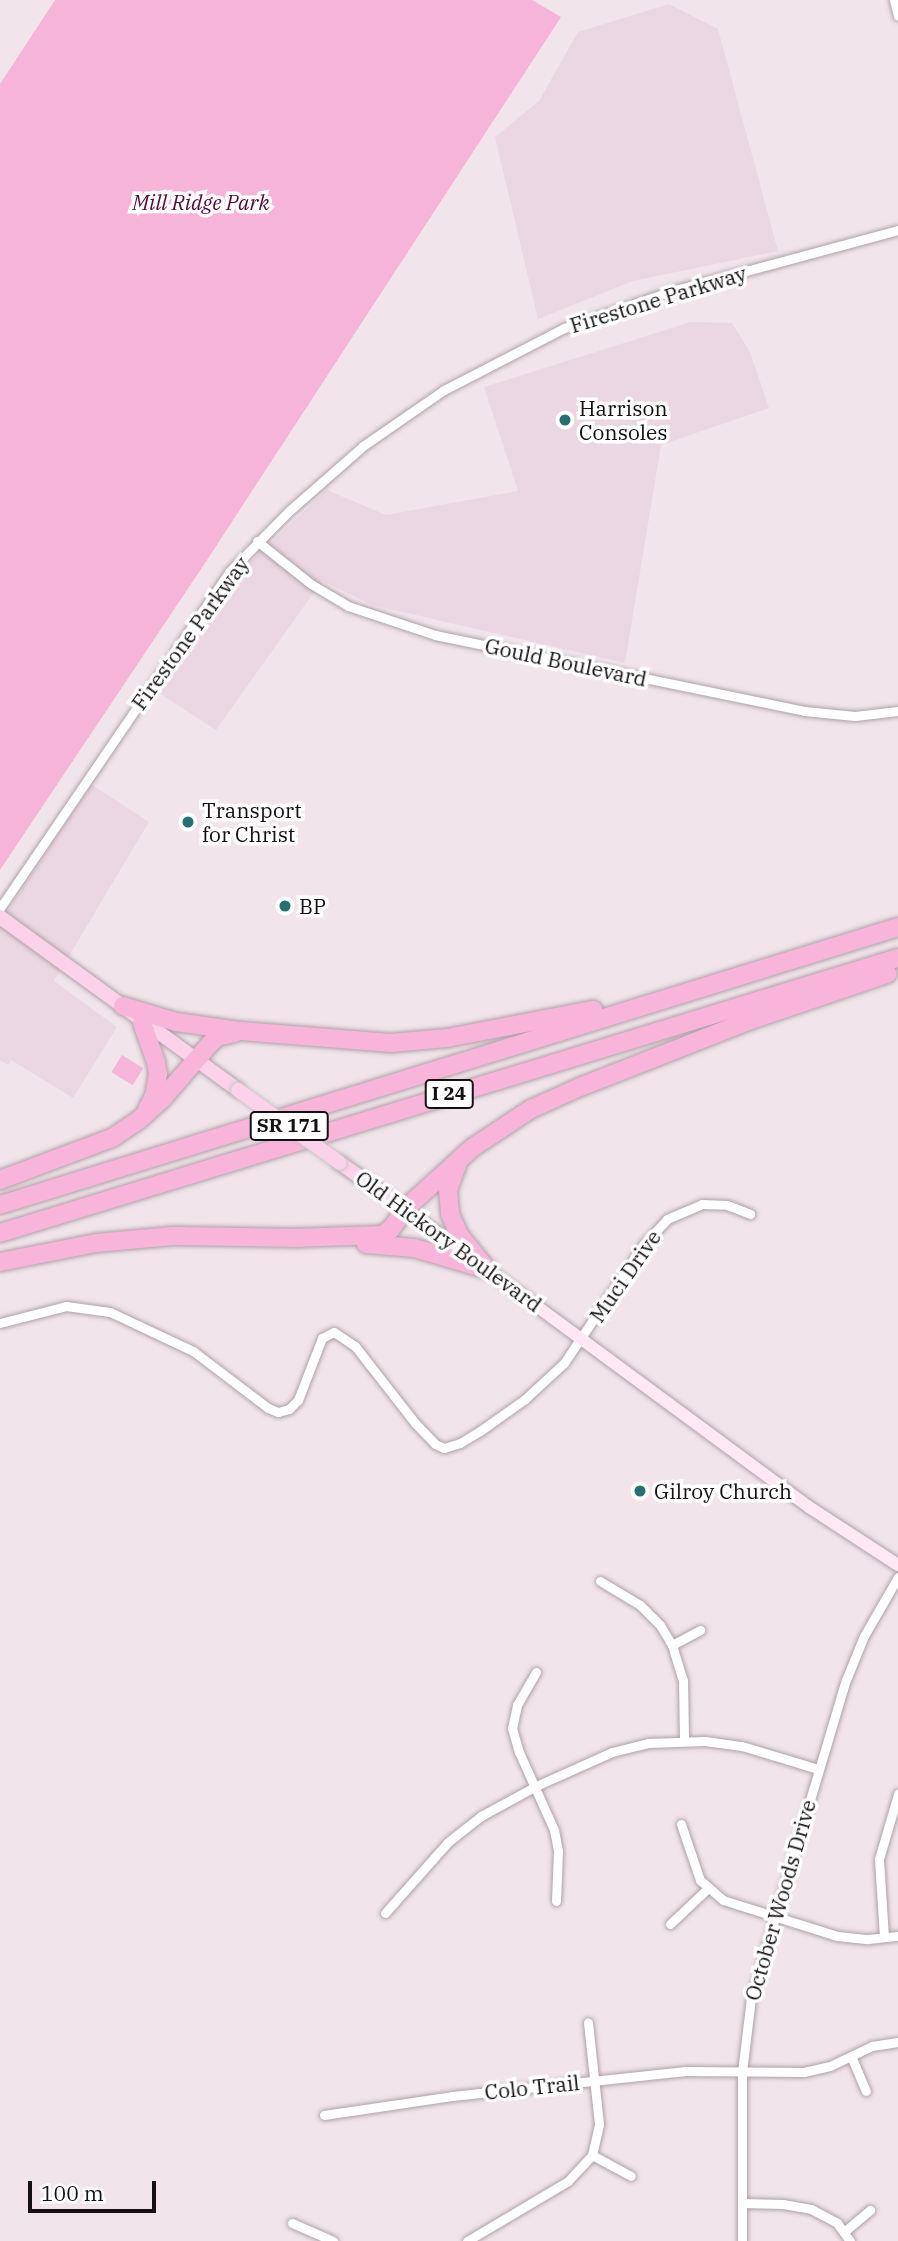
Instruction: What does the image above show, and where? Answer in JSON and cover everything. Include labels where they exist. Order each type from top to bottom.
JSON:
[{"type":"highway","name":"I 24","points":[[0,1205],[898,926]]},
{"type":"highway","name":"I 24","points":[[0,1233],[898,958]]},
{"type":"highway","points":[[0,1262],[96,1243],[173,1236],[379,1236],[391,1228],[405,1209],[464,1155],[515,1119],[580,1087],[769,1013],[898,971]]},
{"type":"highway","points":[[123,1006],[176,1022],[241,1031],[391,1043],[447,1038],[540,1022],[726,980]]},
{"type":"highway","points":[[140,1119],[154,1096],[158,1074],[142,1023]]},
{"type":"highway","points":[[0,1180],[101,1142],[140,1119],[181,1081],[218,1037],[241,1031]]},
{"type":"highway","points":[[464,1155],[451,1178],[448,1207],[455,1228],[489,1270]]},
{"type":"highway","points":[[291,1238],[414,1248],[489,1270]]},
{"type":"main road","name":"Old Hickory Boulevard","points":[[0,918],[123,1006],[142,1023],[489,1270],[803,1502],[898,1565]]},
{"type":"street","points":[[894,0],[898,16]]},
{"type":"street","name":"Firestone Parkway","points":[[0,908],[209,599],[257,541],[318,483],[373,439],[444,390],[522,347],[615,308],[898,230]]},
{"type":"street","name":"Gould Boulevard","points":[[257,541],[312,584],[348,606],[435,635],[804,711],[861,716],[898,711]]},
{"type":"street","name":"Muci Drive","points":[[0,1323],[60,1306],[89,1307],[110,1312],[193,1351],[268,1408],[278,1412],[289,1409],[298,1400],[320,1341],[327,1333],[334,1332],[355,1346],[415,1423],[435,1444],[444,1448],[465,1441],[525,1399],[564,1363],[644,1244],[667,1219],[702,1204],[727,1205],[750,1214]]},
{"type":"street","name":"October Woods Drive","points":[[742,2241],[742,2071],[751,1998],[850,1667],[873,1619],[898,1577]]},
{"type":"street","points":[[600,1581],[640,1605],[660,1625],[672,1645],[683,1680],[684,1740]]},
{"type":"street","points":[[672,1645],[700,1630]]},
{"type":"street","points":[[536,1672],[517,1705],[512,1728],[516,1744],[556,1836],[556,1901]]},
{"type":"street","points":[[385,1913],[455,1835],[488,1811],[612,1752],[648,1743],[684,1740],[730,1744],[818,1769]]},
{"type":"street","points":[[884,1937],[878,1866],[885,1829],[898,1794]]},
{"type":"street","points":[[681,1825],[694,1868],[707,1889],[734,1905],[837,1936],[898,1936]]},
{"type":"street","points":[[670,1924],[707,1889]]},
{"type":"street","points":[[467,2241],[568,2181],[592,2155],[599,2130],[588,2023]]},
{"type":"street","name":"Colo Trail","points":[[324,2115],[452,2096],[687,2071],[804,2072],[878,2044],[898,2042]]},
{"type":"street","points":[[851,2056],[866,2091]]},
{"type":"street","points":[[592,2155],[631,2175]]},
{"type":"street","points":[[741,2203],[804,2206],[828,2217],[845,2231],[850,2241]]},
{"type":"street","points":[[845,2231],[870,2210]]},
{"type":"street","points":[[292,2224],[333,2241]]},
{"type":"shaded area","points":[[669,4],[718,29],[778,251],[633,281],[538,319],[495,137],[539,101],[578,32]]},
{"type":"shaded area","points":[[691,322],[732,323],[750,352],[769,408],[661,445],[625,663],[372,605],[322,581],[216,730],[159,693],[247,565],[327,490],[386,515],[518,491],[484,387]]},
{"type":"shaded area","points":[[91,784],[149,822],[54,981],[117,1027],[73,1098],[11,1060],[8,1065],[0,1060],[0,923]]},
{"type":"green space","name":"Mill Ridge Park","points":[[55,0],[532,0],[561,17],[209,557],[0,870],[0,84]]},
{"type":"green space","points":[[122,1055],[143,1068],[133,1085],[111,1072]]},
{"type":"place","name":"Harrison Consoles","points":[[565,420]]},
{"type":"place","name":"Transport for Christ","points":[[188,822]]},
{"type":"place","name":"BP","points":[[285,906]]},
{"type":"place","name":"Gilroy Church","points":[[640,1491]]}]
